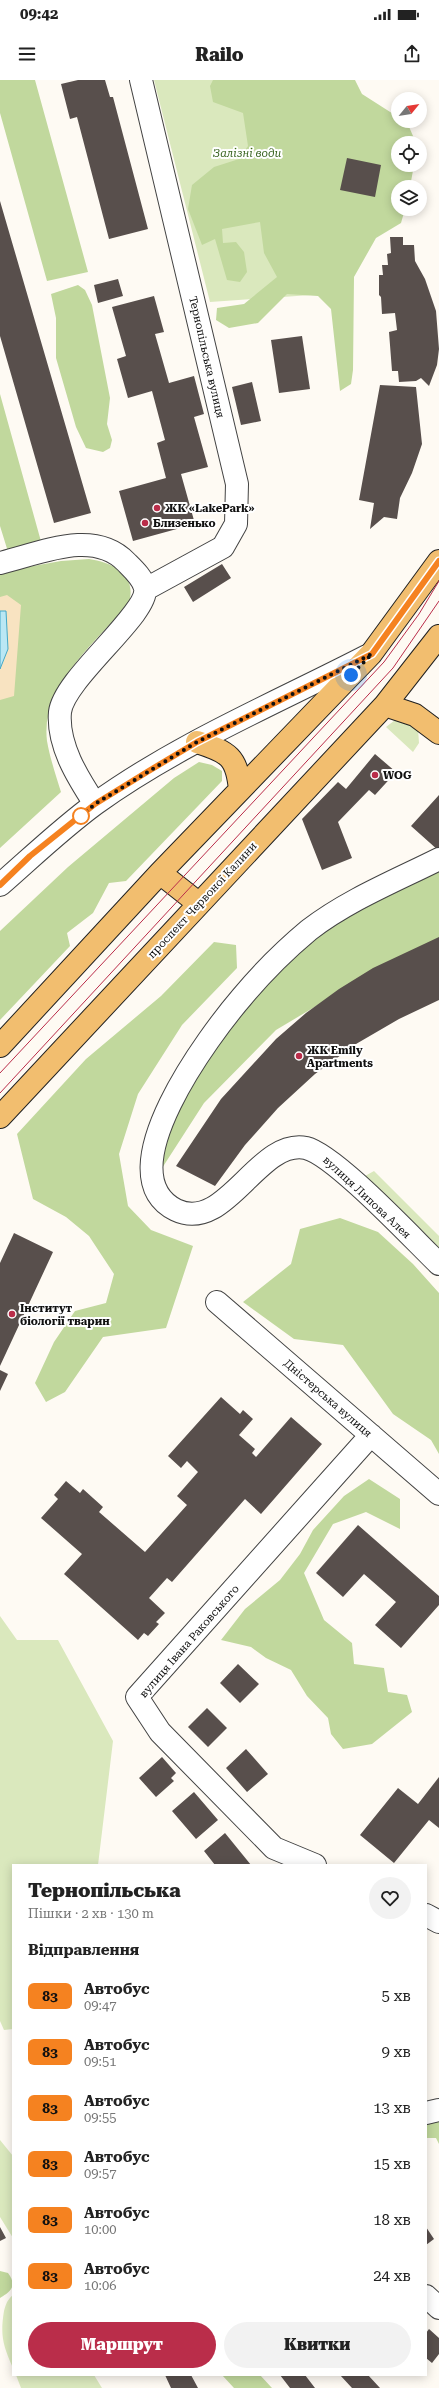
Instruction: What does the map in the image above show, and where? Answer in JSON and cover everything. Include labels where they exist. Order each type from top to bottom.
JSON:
[{"type":"main road","points":[[0,1046],[160,873],[372,654],[439,561]]},
{"type":"main road","name":"проспект Червоної Калини","points":[[0,1117],[198,903],[386,704],[404,683],[439,636]]},
{"type":"main road","points":[[386,704],[416,714],[439,733]]},
{"type":"main road","points":[[197,742],[218,748],[230,757],[238,771],[240,790]]},
{"type":"main road","points":[[160,873],[198,903]]},
{"type":"street","name":"Тернопільська вулиця","points":[[141,80],[237,484],[236,524],[223,547],[146,589]]},
{"type":"street","points":[[0,563],[63,546],[94,544],[108,548],[117,553],[138,575],[146,589],[144,597],[126,624],[78,680],[60,711],[64,744],[74,770],[95,804]]},
{"type":"street","points":[[0,885],[30,856],[95,804],[197,742],[372,654]]},
{"type":"street","name":"вулиця Липова Алея","points":[[439,859],[346,906],[312,928],[288,947],[242,997],[204,1046],[173,1098],[158,1131],[152,1157],[152,1178],[162,1200],[174,1209],[185,1214],[202,1213],[221,1202],[277,1154],[298,1148],[307,1149],[322,1154],[439,1264]]},
{"type":"street","name":"Дністерська вулиця","points":[[217,1302],[439,1494]]},
{"type":"street","name":"вулиця Івана Раковського","points":[[313,1864],[274,1848],[160,1732],[137,1697],[371,1434]]},
{"type":"street","points":[[427,1916],[439,1922]]},
{"type":"street","points":[[427,2113],[439,2110]]},
{"type":"street","points":[[427,2297],[439,2308]]},
{"type":"green space","points":[[0,80],[35,80],[88,272],[47,281],[0,113]]},
{"type":"green space","name":"Залізні води","points":[[154,80],[325,80],[311,295],[210,302]]},
{"type":"green space","points":[[213,80],[355,80],[362,94],[391,113],[391,128],[410,128],[413,136],[391,136],[391,172],[413,172],[411,180],[391,180],[391,216],[403,216],[401,223],[376,238],[354,277],[353,370],[351,384],[340,391],[331,309],[318,296],[287,294],[258,323],[229,328],[216,320],[217,308],[244,304],[277,277],[264,253],[260,222],[222,229],[223,243],[236,242],[244,252],[247,272],[240,282],[227,280],[215,239],[202,245],[188,209],[192,185],[214,167],[239,159],[248,146],[243,113],[213,102],[210,86]]},
{"type":"green space","points":[[78,285],[85,290],[92,305],[110,398],[107,424],[112,440],[110,448],[103,452],[86,448],[76,427],[56,358],[56,318],[51,294]]},
{"type":"green space","points":[[0,394],[42,545],[9,555],[0,526]]},
{"type":"green space","points":[[89,559],[107,563],[115,567],[126,577],[130,584],[131,593],[129,603],[73,666],[61,684],[52,702],[47,721],[47,741],[61,792],[0,848],[0,669],[8,649],[6,612],[0,611],[0,572],[61,561]]},
{"type":"green space","points":[[399,717],[418,729],[419,743],[413,752],[386,727]]},
{"type":"green space","points":[[199,762],[212,765],[222,771],[222,781],[126,881],[109,883],[93,913],[67,933],[70,946],[0,1020],[0,931],[68,867],[174,778]]},
{"type":"green space","points":[[439,867],[439,944],[333,996],[276,1030],[204,1103],[155,1179],[160,1138],[218,1034],[313,937]]},
{"type":"green space","points":[[214,942],[236,945],[237,968],[182,1025],[138,1094],[119,1154],[128,1206],[151,1230],[193,1246],[166,1328],[103,1337],[65,1392],[46,1402],[35,1383],[54,1342],[75,1311],[106,1303],[114,1274],[89,1236],[66,1217],[33,1199],[17,1134],[86,1059],[161,996]]},
{"type":"green space","points":[[374,1171],[439,1236],[439,1248],[365,1176]]},
{"type":"green space","points":[[340,1218],[378,1232],[413,1264],[439,1293],[439,1454],[431,1440],[393,1414],[343,1345],[294,1339],[243,1302],[291,1264],[300,1229]]},
{"type":"green space","points":[[369,1479],[400,1499],[400,1529],[366,1512],[333,1524],[304,1573],[324,1620],[352,1643],[354,1664],[384,1668],[388,1692],[407,1695],[412,1712],[372,1744],[343,1749],[331,1734],[328,1718],[307,1696],[291,1670],[266,1658],[251,1647],[221,1640],[245,1609],[280,1580],[300,1554],[313,1530],[344,1496]]},
{"type":"green space","points":[[0,1616],[17,1640],[58,1640],[113,1741],[98,1864],[12,1864],[12,2029],[4,2030],[0,2021]]},
{"type":"green space","points":[[427,2103],[439,2103],[439,2144],[436,2138],[427,2138]]},
{"type":"green space","points":[[0,2140],[12,2155],[12,2236],[0,2217]]},
{"type":"green space","points":[[0,2271],[8,2273],[11,2277],[12,2287],[8,2293],[0,2298]]},
{"type":"green space","points":[[12,2296],[12,2366],[2,2334],[4,2311],[8,2300]]},
{"type":"green space","points":[[16,2376],[95,2376],[102,2388],[21,2388]]},
{"type":"green space","points":[[223,2376],[261,2376],[272,2388],[234,2388]]},
{"type":"sand","points":[[7,595],[21,605],[14,696],[0,700],[0,669],[8,649],[6,612],[0,611],[0,597]]},
{"type":"water","points":[[0,611],[6,611],[8,649],[0,669]]},
{"type":"building","points":[[78,80],[105,80],[110,97],[113,97],[148,229],[109,239],[77,117],[70,119],[61,84]]},
{"type":"building","points":[[347,158],[381,165],[375,197],[340,190]]},
{"type":"building","points":[[0,201],[91,513],[54,523],[0,336]]},
{"type":"building","points":[[390,237],[403,237],[403,245],[414,245],[415,261],[425,279],[436,311],[439,349],[437,365],[429,386],[421,378],[416,381],[399,382],[398,371],[392,371],[389,332],[397,330],[395,313],[382,314],[381,297],[379,295],[379,275],[383,275],[382,265],[388,265],[387,254],[391,253]]},
{"type":"building","points":[[118,279],[123,296],[98,303],[94,285]]},
{"type":"building","points":[[154,296],[164,332],[155,334],[169,383],[194,376],[204,414],[194,417],[208,467],[181,474],[195,524],[133,541],[119,491],[166,478],[157,443],[165,440],[152,391],[128,398],[117,359],[126,356],[112,307]]},
{"type":"building","points":[[302,336],[310,389],[279,393],[271,340]]},
{"type":"building","points":[[252,382],[261,421],[241,425],[232,387]]},
{"type":"building","points":[[380,385],[416,387],[422,444],[412,473],[400,498],[397,519],[384,517],[370,529],[374,503],[359,500]]},
{"type":"building","points":[[222,564],[231,578],[193,602],[184,587]]},
{"type":"building","points":[[375,754],[396,772],[375,795],[369,790],[338,822],[352,858],[322,870],[302,819],[338,782],[346,789]]},
{"type":"building","points":[[439,795],[439,851],[411,826]]},
{"type":"building","name":"ЖК Emily Apartments","points":[[439,937],[439,1000],[399,1019],[356,1044],[315,1074],[278,1108],[245,1145],[215,1186],[176,1166],[221,1099],[276,1039],[306,1013],[339,989],[373,968]]},
{"type":"building","name":"Інститут біології тварин","points":[[14,1233],[53,1252],[0,1366],[0,1263]]},
{"type":"building","points":[[0,1370],[8,1374],[0,1391]]},
{"type":"building","points":[[221,1397],[240,1414],[243,1410],[253,1419],[239,1435],[255,1449],[252,1453],[256,1457],[291,1417],[322,1444],[261,1514],[245,1499],[172,1582],[167,1578],[149,1598],[165,1613],[156,1622],[159,1624],[148,1636],[144,1633],[138,1640],[64,1574],[82,1554],[41,1518],[58,1499],[54,1495],[66,1481],[80,1493],[83,1489],[103,1507],[99,1512],[145,1552],[187,1505],[177,1496],[198,1472],[187,1461],[181,1468],[168,1456]]},
{"type":"building","points":[[358,1525],[439,1596],[439,1605],[401,1648],[375,1625],[396,1602],[364,1574],[343,1597],[316,1573]]},
{"type":"building","points":[[238,1664],[259,1684],[240,1703],[220,1683]]},
{"type":"building","points":[[207,1708],[227,1728],[208,1747],[188,1727]]},
{"type":"building","points":[[246,1749],[268,1774],[247,1792],[226,1768]]},
{"type":"building","points":[[162,1757],[176,1773],[171,1778],[174,1781],[156,1797],[139,1778]]},
{"type":"building","points":[[439,1777],[439,1828],[429,1820],[394,1863],[360,1835],[398,1788],[418,1804]]},
{"type":"building","points":[[194,1792],[218,1820],[196,1839],[172,1811]]},
{"type":"building","points":[[225,1833],[250,1864],[214,1864],[204,1851]]},
{"type":"building","points":[[0,2227],[6,2238],[0,2241]]},
{"type":"building","points":[[427,2228],[434,2239],[427,2244]]},
{"type":"building","points":[[429,2329],[439,2338],[439,2354],[432,2363],[427,2359],[427,2332]]},
{"type":"building","points":[[165,2376],[192,2376],[198,2388],[171,2388]]},
{"type":"building","points":[[281,2376],[306,2376],[315,2388],[290,2388]]},
{"type":"building","points":[[341,2376],[369,2376],[380,2388],[352,2388]]},
{"type":"tram line","points":[[0,1073],[384,662],[419,614],[439,581]]},
{"type":"tram line","points":[[0,1093],[393,668],[439,601]]},
{"type":"bus line","name":"83","points":[[0,885],[30,856],[95,804],[197,742],[372,654],[439,561]]},
{"type":"place","name":"ЖК «LakePark»","points":[[157,508]]},
{"type":"place","name":"Близенько","points":[[145,523]]},
{"type":"place","name":"WOG","points":[[375,775]]},
{"type":"place","name":"ЖК Emily Apartments","points":[[299,1056]]},
{"type":"place","name":"Інститут біології тварин","points":[[12,1314]]},
{"type":"route","points":[[81,816],[95,804],[197,742],[372,654],[351,675]]}]
